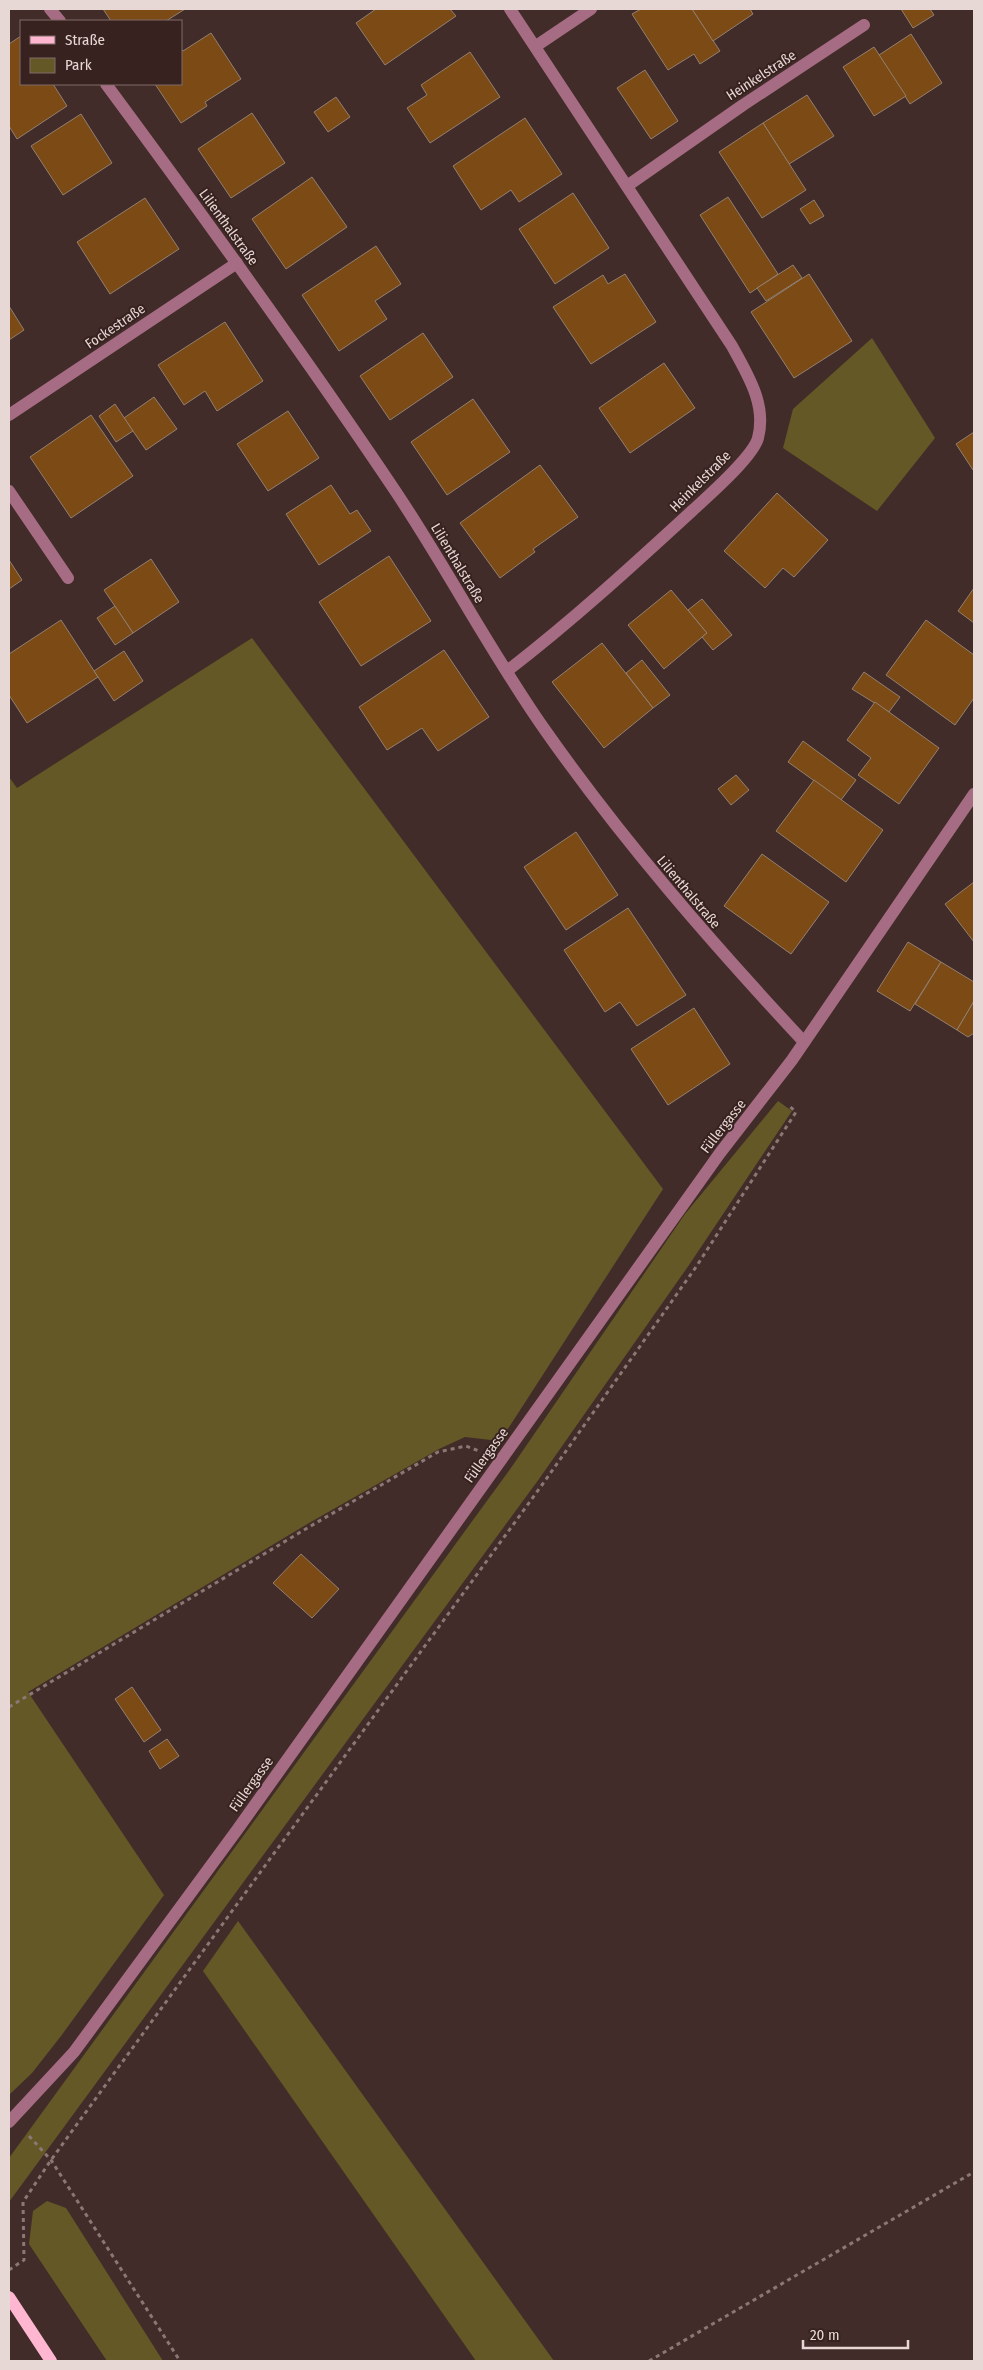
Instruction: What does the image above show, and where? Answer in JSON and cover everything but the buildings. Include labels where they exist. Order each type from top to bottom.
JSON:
[{"type":"main road","points":[[9,2298],[51,2361]]},
{"type":"street","points":[[50,9],[59,20]]},
{"type":"street","name":"Heinkelstraße","points":[[507,671],[616,581],[733,472],[758,439],[760,413],[753,386],[732,346],[510,9]]},
{"type":"street","points":[[536,46],[590,9]]},
{"type":"street","name":"Heinkelstraße","points":[[627,186],[743,105],[864,25]]},
{"type":"street","name":"Lilienthalstraße","points":[[107,85],[238,263],[397,494],[543,727],[583,783],[661,883],[716,947],[804,1042]]},
{"type":"street","name":"Fockestraße","points":[[9,415],[238,263]]},
{"type":"street","points":[[9,491],[68,578]]},
{"type":"street","name":"Füllergasse","points":[[9,2122],[74,2052],[243,1822],[720,1153],[770,1090],[972,804]]},
{"type":"path","points":[[9,2270],[24,2260],[23,2202],[51,2160],[542,1485],[696,1267],[796,1112]]},
{"type":"path","points":[[9,1707],[438,1452],[466,1446],[502,1459]]},
{"type":"path","points":[[51,2160],[180,2361]]},
{"type":"path","points":[[649,2361],[974,2172]]},
{"type":"green space","points":[[872,338],[935,438],[877,511],[783,448],[793,409]]},
{"type":"green space","points":[[252,638],[663,1189],[500,1441],[465,1437],[439,1449],[309,1523],[28,1692],[164,1895],[61,2036],[32,2073],[9,2095],[9,777],[17,788]]},
{"type":"green space","points":[[778,1101],[792,1111],[689,1265],[539,1479],[9,2202],[9,2158],[513,1465],[685,1214]]},
{"type":"green space","points":[[238,1921],[554,2361],[476,2361],[203,1971]]},
{"type":"green space","points":[[47,2201],[66,2208],[163,2361],[107,2361],[29,2244],[33,2211]]}]
